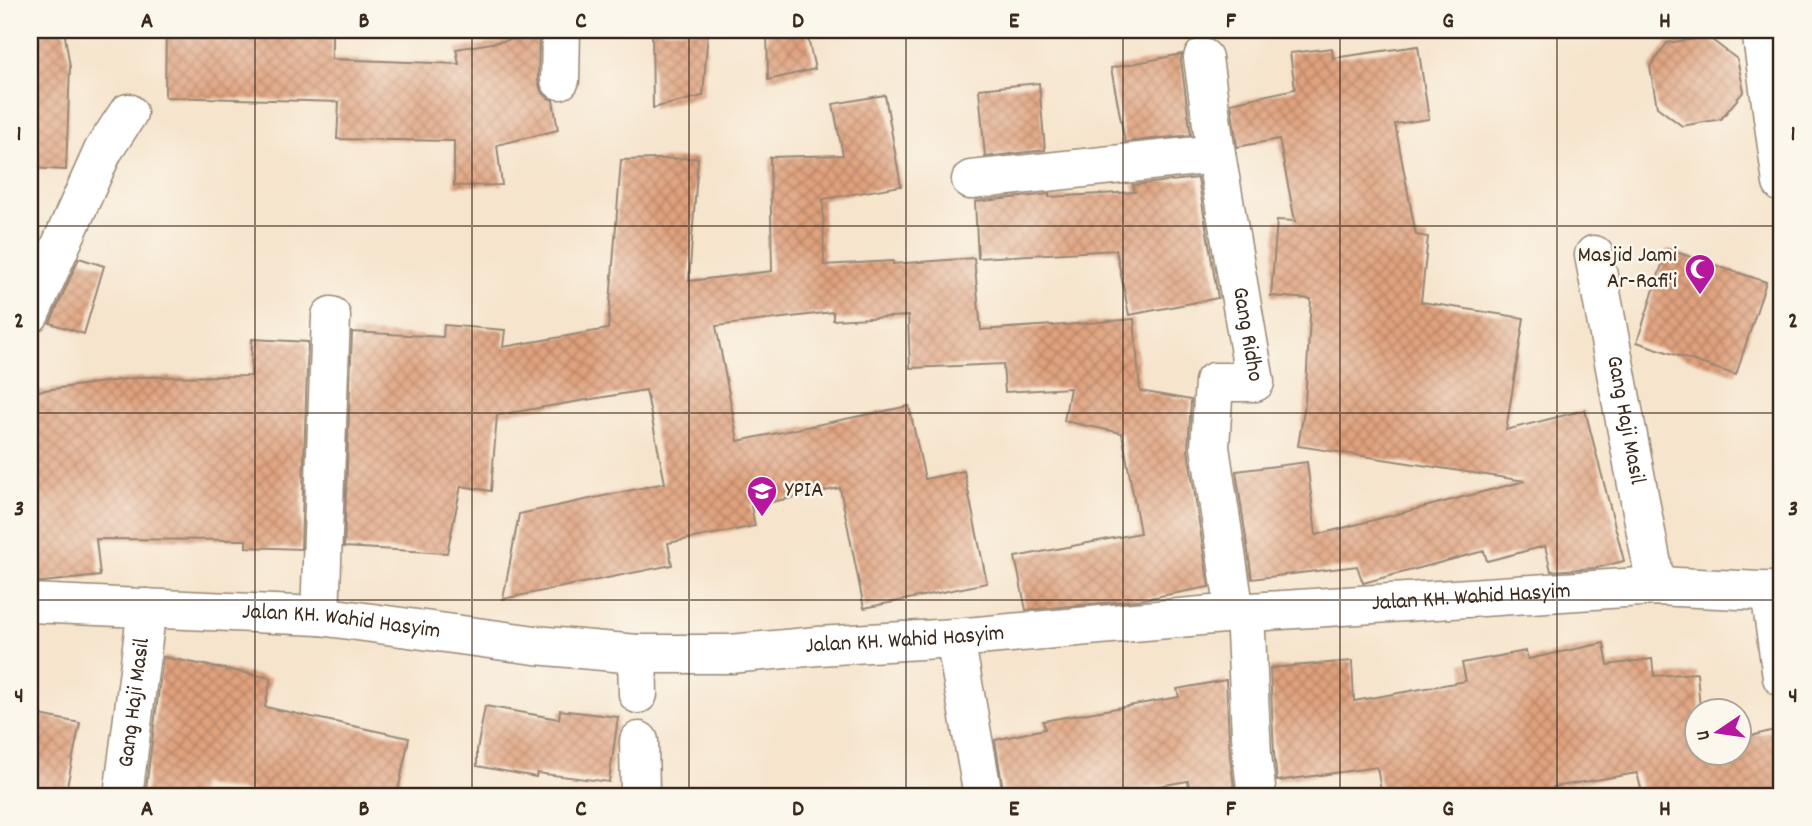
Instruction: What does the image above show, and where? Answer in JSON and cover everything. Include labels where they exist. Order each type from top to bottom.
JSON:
[{"type":"street","points":[[560,80],[561,30]]},
{"type":"street","points":[[1761,30],[1782,183]]},
{"type":"street","name":"Gang Ridho","points":[[1203,58],[1216,154],[1255,382],[1214,382],[1210,447],[1240,613]]},
{"type":"street","points":[[30,314],[103,150],[128,113]]},
{"type":"street","points":[[971,180],[1216,154]]},
{"type":"street","name":"Gang Haji Masil","points":[[1594,255],[1656,586]]},
{"type":"street","points":[[320,616],[331,316]]},
{"type":"street","name":"Jalan KH. Wahid Hasyim","points":[[30,603],[320,616],[535,645],[637,654],[730,654],[1240,613],[1656,586],[1776,592]]},
{"type":"street","points":[[1776,592],[1782,677]]},
{"type":"street","name":"Gang Haji Masil","points":[[122,796],[146,608]]},
{"type":"street","points":[[1240,613],[1257,796]]},
{"type":"street","points":[[954,638],[984,796]]},
{"type":"street","points":[[637,654],[638,694]]},
{"type":"street","points":[[639,741],[640,796]]},
{"type":"building","points":[[30,30],[64,30],[70,67],[66,170],[30,168]]},
{"type":"building","points":[[166,30],[332,30],[332,59],[459,64],[456,49],[539,35],[538,80],[541,91],[553,100],[558,130],[497,145],[502,185],[454,186],[454,141],[337,139],[339,102],[165,97]]},
{"type":"building","points":[[652,30],[708,30],[703,96],[653,108]]},
{"type":"building","points":[[767,30],[806,30],[815,69],[768,80]]},
{"type":"building","points":[[1708,37],[1737,59],[1744,91],[1721,119],[1682,126],[1657,107],[1650,67],[1667,43]]},
{"type":"building","points":[[1418,46],[1429,119],[1395,124],[1416,235],[1428,237],[1421,302],[1524,318],[1506,430],[1585,410],[1624,561],[1596,568],[1551,571],[1545,546],[1487,561],[1484,551],[1363,583],[1357,566],[1252,579],[1236,471],[1307,462],[1316,535],[1525,481],[1298,446],[1305,404],[1311,299],[1271,296],[1277,220],[1295,221],[1279,139],[1237,147],[1231,103],[1295,89],[1290,53],[1332,48],[1333,58]]},
{"type":"building","points":[[1182,54],[1191,135],[1125,142],[1111,68]]},
{"type":"building","points":[[1039,83],[1045,150],[985,157],[979,89]]},
{"type":"building","points":[[885,95],[901,186],[823,199],[824,265],[893,261],[893,264],[974,258],[981,330],[1134,319],[1140,391],[1191,400],[1188,450],[1209,587],[1139,600],[1026,610],[1015,557],[1140,533],[1122,433],[1064,421],[1070,388],[1005,392],[1003,364],[910,368],[908,316],[833,320],[833,312],[716,326],[738,441],[909,406],[925,479],[964,471],[987,583],[864,608],[840,488],[751,506],[755,526],[668,543],[672,565],[503,599],[519,514],[665,483],[646,390],[497,415],[491,491],[461,486],[447,553],[344,547],[352,332],[443,337],[444,325],[505,330],[503,347],[608,329],[621,160],[698,158],[689,281],[772,271],[770,157],[843,155],[833,104]]},
{"type":"building","points":[[1198,178],[1218,298],[1129,315],[1116,250],[978,258],[975,202],[1049,194],[1049,197],[1135,192],[1133,185]]},
{"type":"building","points":[[1667,249],[1766,282],[1736,375],[1637,342]]},
{"type":"building","points":[[79,258],[104,266],[84,334],[50,323]]},
{"type":"building","points":[[252,339],[308,342],[301,549],[246,547],[246,540],[96,539],[100,576],[30,581],[30,392],[143,377],[251,376]]},
{"type":"building","points":[[1604,643],[1608,665],[1652,659],[1654,676],[1697,673],[1699,696],[1682,696],[1682,766],[1752,766],[1752,736],[1782,728],[1782,796],[1643,796],[1637,773],[1553,787],[1554,796],[1382,796],[1377,767],[1277,781],[1270,668],[1352,661],[1354,701],[1466,681],[1462,663],[1526,651],[1528,659]]},
{"type":"building","points":[[163,657],[271,678],[265,707],[409,738],[397,796],[275,796],[200,785],[199,796],[145,796]]},
{"type":"building","points":[[1226,680],[1235,796],[1190,796],[1188,781],[1102,796],[1004,796],[995,740],[1045,729],[1043,721],[1179,697],[1177,689]]},
{"type":"building","points":[[485,706],[559,719],[560,710],[618,717],[609,782],[537,773],[536,777],[477,766],[477,750]]},
{"type":"building","points":[[30,713],[80,723],[65,796],[30,796]]},
{"type":"place","name":"Masjid Jami Ar-Rafi'i","points":[[1700,296]]},
{"type":"place","name":"YPIA","points":[[762,518]]}]
